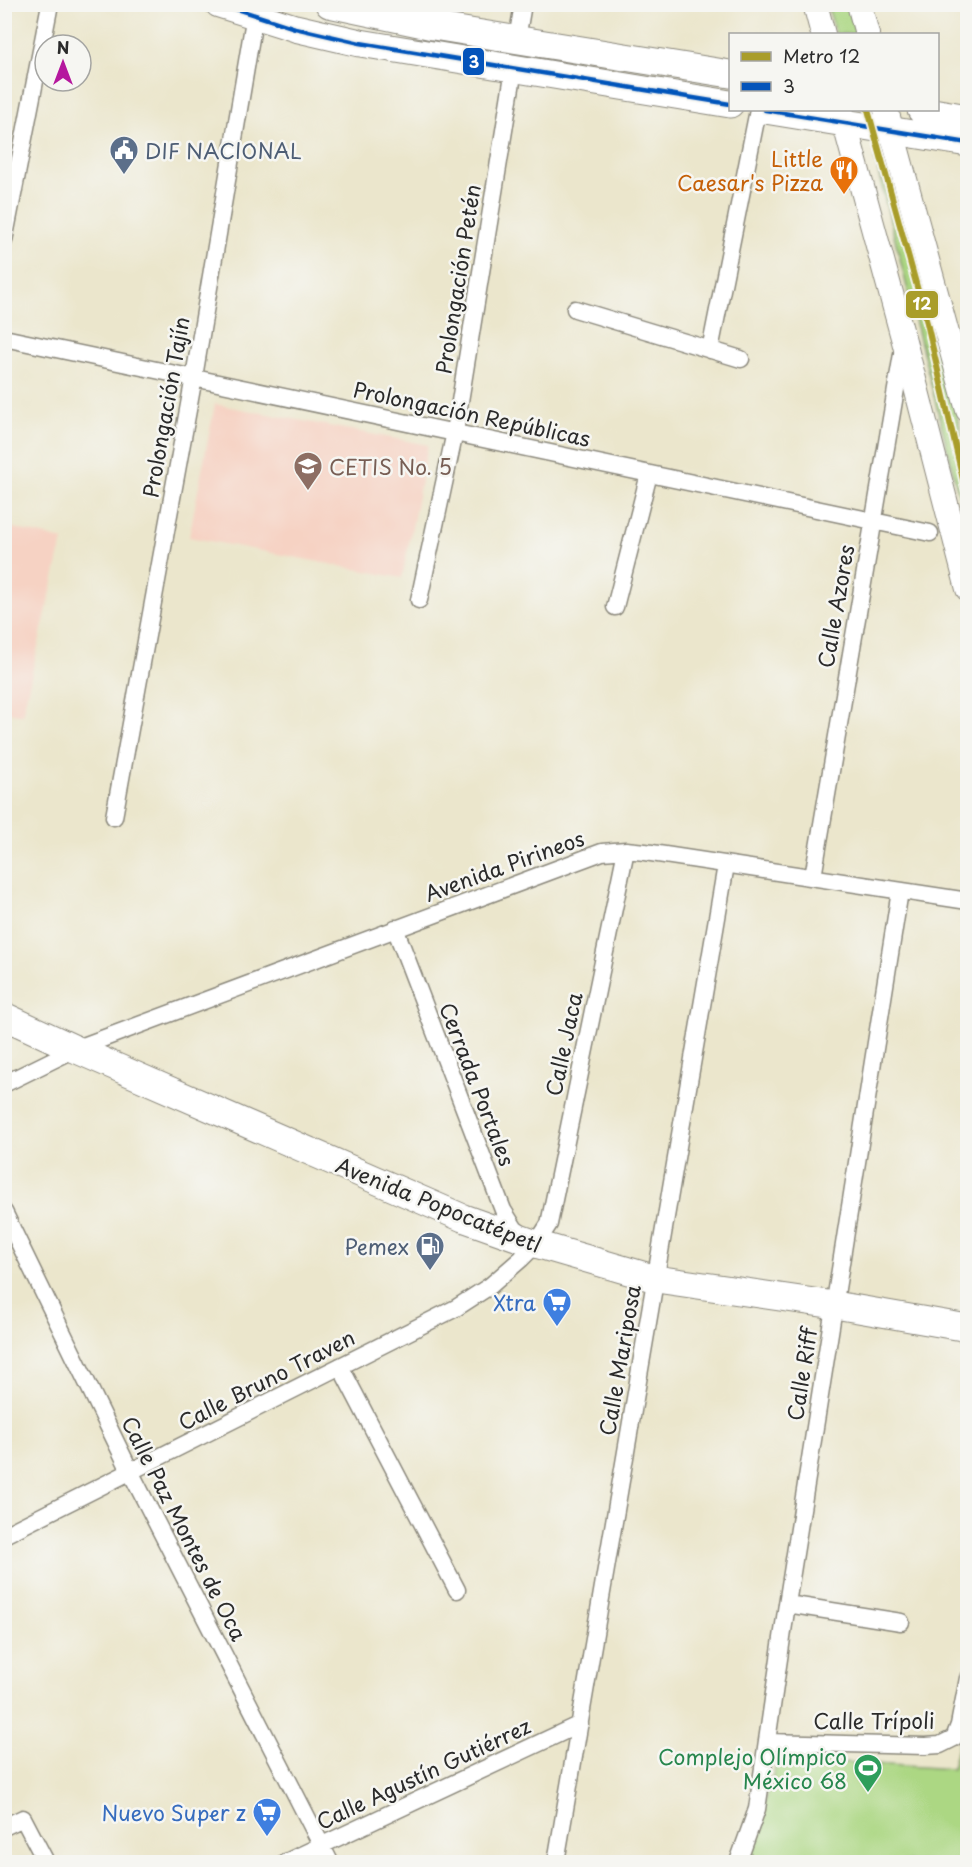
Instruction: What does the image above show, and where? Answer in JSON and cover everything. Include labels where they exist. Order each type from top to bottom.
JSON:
[{"type":"main road","points":[[219,4],[256,10],[296,28],[360,43],[729,104]]},
{"type":"main road","points":[[329,4],[433,26],[729,75]]},
{"type":"main road","points":[[815,4],[823,33]]},
{"type":"main road","points":[[859,4],[867,33]]},
{"type":"main road","points":[[778,111],[889,121],[968,143]]},
{"type":"main road","points":[[927,111],[968,118]]},
{"type":"main road","points":[[842,116],[904,341],[968,589]]},
{"type":"main road","points":[[889,121],[968,410]]},
{"type":"main road","name":"Avenida Popocatépetl","points":[[4,1016],[462,1218],[536,1244],[656,1279],[835,1305],[968,1328]]},
{"type":"street","points":[[4,242],[50,4]]},
{"type":"street","points":[[517,39],[523,4]]},
{"type":"street","name":"Prolongación Tajín","points":[[114,816],[194,377],[256,10]]},
{"type":"street","name":"Prolongación Petén","points":[[419,600],[455,432],[514,69]]},
{"type":"street","points":[[710,350],[758,111]]},
{"type":"street","points":[[575,309],[741,359]]},
{"type":"street","name":"Prolongación Repúblicas","points":[[4,338],[930,533]]},
{"type":"street","name":"Calle Azores","points":[[813,877],[904,341]]},
{"type":"street","points":[[615,607],[649,474]]},
{"type":"street","name":"Avenida Pirineos","points":[[4,1084],[75,1049],[602,852],[626,850],[968,901]]},
{"type":"street","name":"Calle Jaca","points":[[536,1244],[549,1224],[626,850]]},
{"type":"street","name":"Calle Mariposa","points":[[556,1863],[726,865]]},
{"type":"street","name":"Calle Riff","points":[[738,1863],[757,1809],[787,1604],[900,891]]},
{"type":"street","name":"Cerrada Portales","points":[[395,928],[503,1210],[515,1229],[536,1244]]},
{"type":"street","name":"Calle Paz Montes de Oca","points":[[4,1212],[131,1473],[330,1863]]},
{"type":"street","name":"Calle Bruno Traven","points":[[4,1535],[456,1308],[490,1286],[536,1244]]},
{"type":"street","points":[[340,1366],[457,1590]]},
{"type":"street","points":[[787,1604],[901,1622]]},
{"type":"street","name":"Calle Trípoli","points":[[767,1742],[940,1745],[954,1738],[959,1725],[968,1678]]},
{"type":"street","name":"Calle Agustín Gutiérrez","points":[[286,1863],[580,1724]]},
{"type":"street","points":[[4,1827],[23,1818],[46,1863]]},
{"type":"shaded area","name":"CETIS No. 5","points":[[215,404],[428,445],[402,578],[189,537]]},
{"type":"shaded area","points":[[5,526],[63,540],[22,715],[5,711]]},
{"type":"green space","points":[[827,5],[848,5],[856,33],[836,33]]},
{"type":"green space","points":[[875,159],[928,297],[967,457],[967,528]]},
{"type":"green space","name":"Complejo Olímpico México 68","points":[[967,1707],[967,1862],[747,1862],[778,1758],[952,1769]]},
{"type":"metro line","name":"12","points":[[868,111],[927,323],[968,501]]},
{"type":"transit line","name":"3","points":[[221,4],[295,28],[360,43],[729,104]]},
{"type":"transit line","name":"3","points":[[771,111],[968,143]]},
{"type":"place","name":"DIF NACIONAL","points":[[124,176]]},
{"type":"place","name":"Little Caesar's Pizza","points":[[844,196]]},
{"type":"place","name":"CETIS No. 5","points":[[308,492]]},
{"type":"place","name":"Pemex","points":[[430,1272]]},
{"type":"place","name":"Xtra","points":[[557,1328]]},
{"type":"place","name":"Complejo Olímpico México 68","points":[[868,1794]]},
{"type":"place","name":"Nuevo Super z","points":[[267,1838]]}]
